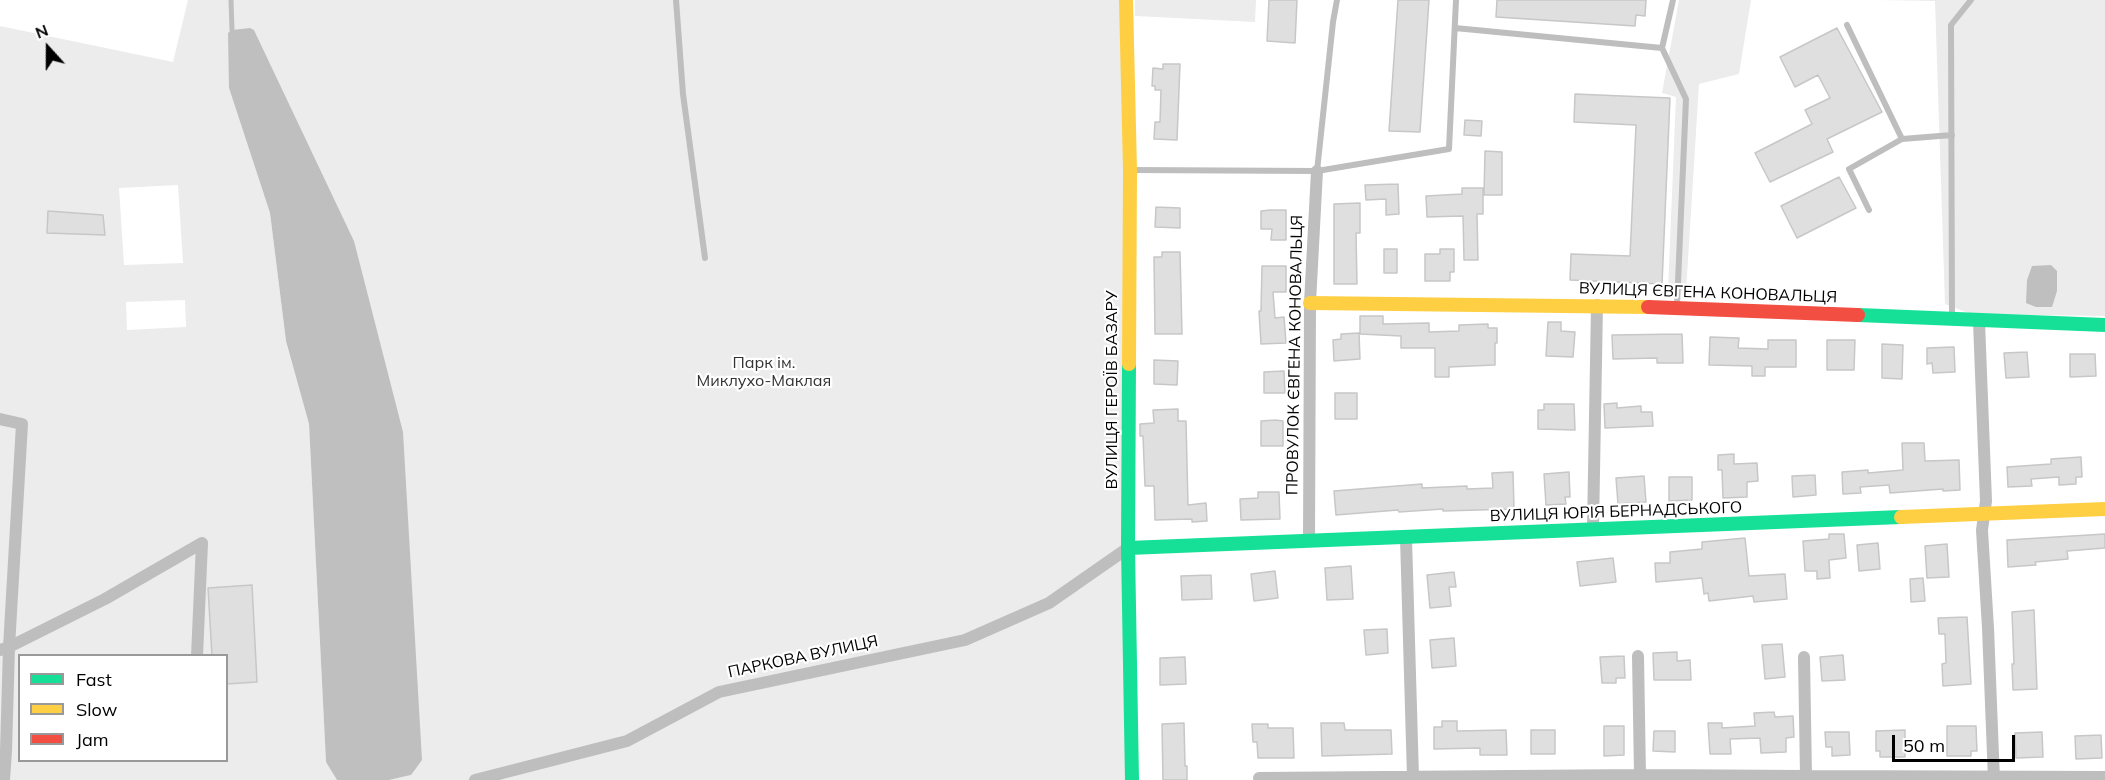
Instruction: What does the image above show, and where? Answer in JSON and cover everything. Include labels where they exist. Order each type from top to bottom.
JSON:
[{"type":"street","name":"ВУЛИЦЯ ГЕРОЇВ БАЗАРУ","points":[[1126,0],[1130,170],[1128,548],[1132,780]]},
{"type":"street","name":"ПРОВУЛОК ЄВГЕНА КОНОВАЛЬЦЯ","points":[[1309,540],[1310,303],[1317,171]]},
{"type":"street","name":"ВУЛИЦЯ ЄВГЕНА КОНОВАЛЬЦЯ","points":[[1310,303],[1597,305],[1979,322],[2105,325]]},
{"type":"street","points":[[1593,528],[1597,305]]},
{"type":"street","points":[[1979,322],[1986,501],[1982,530],[1994,778]]},
{"type":"street","points":[[0,419],[22,424],[4,648],[3,780]]},
{"type":"street","name":"ВУЛИЦЯ ЮРІЯ БЕРНАДСЬКОГО","points":[[1128,548],[2105,509]]},
{"type":"street","points":[[1406,538],[1413,777]]},
{"type":"street","points":[[4,648],[105,599],[202,543],[197,654]]},
{"type":"street","name":"ПАРКОВА ВУЛИЦЯ","points":[[475,780],[627,741],[719,692],[965,640],[1049,603],[1128,548]]},
{"type":"street","points":[[1638,657],[1640,775]]},
{"type":"street","points":[[1804,657],[1806,776]]},
{"type":"street","points":[[1259,778],[1640,775],[2105,777]]},
{"type":"lane","points":[[676,0],[683,94],[705,258]]},
{"type":"lane","points":[[1317,171],[1337,0]]},
{"type":"lane","points":[[1130,170],[1317,171],[1449,149],[1456,0]]},
{"type":"lane","points":[[1673,0],[1662,48],[1686,99],[1677,308]]},
{"type":"lane","points":[[1952,319],[1951,25],[1971,0]]},
{"type":"lane","points":[[1847,25],[1902,139]]},
{"type":"lane","points":[[1455,28],[1662,48]]},
{"type":"lane","points":[[1869,210],[1849,169],[1902,139],[1952,135]]},
{"type":"green space","name":"Парк ім. Миклухо-Маклая","points":[[188,0],[1126,0],[1132,780],[389,780],[411,775],[354,241],[254,30],[249,28],[229,88],[270,213],[286,341],[309,424],[326,761],[337,780],[0,780],[0,26],[173,62]],"holes":[[[178,185],[183,263],[124,265],[119,188]],[[185,300],[186,327],[127,330],[126,302]]]},
{"type":"green space","points":[[1135,0],[1256,0],[1255,22],[1135,16]]},
{"type":"green space","points":[[1679,0],[1751,0],[1739,74],[1699,84],[1686,292],[1668,290],[1676,97],[1662,93]]},
{"type":"green space","points":[[1878,0],[2105,0],[2105,316],[1971,314],[1945,304],[1935,1]]},
{"type":"shaded area","points":[[250,28],[254,30],[354,241],[403,432],[422,760],[411,775],[389,780],[337,780],[326,762],[309,424],[286,341],[270,213],[229,88],[228,33],[232,30]]},
{"type":"shaded area","points":[[2051,265],[2057,271],[2057,291],[2052,307],[2036,307],[2026,303],[2027,280],[2032,266]]},
{"type":"building","points":[[1269,0],[1297,0],[1295,43],[1267,41]]},
{"type":"building","points":[[1398,0],[1429,0],[1420,132],[1389,131]]},
{"type":"building","points":[[1497,0],[1646,0],[1645,16],[1636,15],[1635,26],[1496,17]]},
{"type":"building","points":[[1837,28],[1882,112],[1827,139],[1833,152],[1770,182],[1755,153],[1812,124],[1805,110],[1830,98],[1818,75],[1795,87],[1780,57]]},
{"type":"building","points":[[1163,64],[1180,64],[1177,140],[1154,139],[1155,122],[1160,122],[1161,90],[1155,90],[1155,86],[1152,86],[1153,68],[1163,69]]},
{"type":"building","points":[[1575,94],[1670,98],[1662,284],[1570,280],[1571,254],[1630,256],[1636,125],[1574,122]]},
{"type":"building","points":[[1465,120],[1482,121],[1481,136],[1464,135]]},
{"type":"building","points":[[1485,151],[1502,152],[1502,195],[1484,195]]},
{"type":"building","points":[[1839,177],[1856,208],[1797,238],[1781,206]]},
{"type":"building","points":[[1398,184],[1399,214],[1386,215],[1386,199],[1366,200],[1365,185]]},
{"type":"building","points":[[1462,188],[1483,188],[1483,214],[1477,214],[1478,260],[1464,260],[1463,216],[1427,217],[1426,196],[1462,194]]},
{"type":"building","points":[[1360,203],[1360,233],[1356,233],[1357,284],[1334,284],[1334,204]]},
{"type":"building","points":[[1156,207],[1180,208],[1180,228],[1155,227]]},
{"type":"building","points":[[1286,210],[1286,240],[1271,240],[1272,229],[1261,229],[1261,211]]},
{"type":"building","points":[[48,211],[103,215],[105,235],[47,233]]},
{"type":"building","points":[[1384,249],[1397,249],[1397,273],[1384,273]]},
{"type":"building","points":[[1440,249],[1454,249],[1454,272],[1450,272],[1450,281],[1425,281],[1425,254],[1440,254]]},
{"type":"building","points":[[1162,252],[1180,252],[1182,334],[1155,334],[1154,257],[1162,257]]},
{"type":"building","points":[[1262,266],[1286,266],[1286,292],[1273,292],[1275,318],[1284,317],[1286,343],[1261,344],[1259,311],[1261,311]]},
{"type":"building","points":[[1360,316],[1383,316],[1383,324],[1429,323],[1429,332],[1459,331],[1459,325],[1488,324],[1488,328],[1497,328],[1495,365],[1449,367],[1449,377],[1435,377],[1435,348],[1401,348],[1401,336],[1360,334]]},
{"type":"building","points":[[1548,322],[1561,322],[1561,331],[1575,332],[1573,357],[1546,356]]},
{"type":"building","points":[[1359,333],[1360,359],[1334,361],[1333,340],[1341,339],[1341,334]]},
{"type":"building","points":[[1682,334],[1683,363],[1657,363],[1657,358],[1613,359],[1612,335]]},
{"type":"building","points":[[1710,337],[1739,338],[1738,348],[1768,349],[1768,340],[1796,340],[1796,367],[1765,367],[1765,376],[1752,376],[1752,366],[1709,365]]},
{"type":"building","points":[[1827,340],[1855,340],[1854,370],[1827,370]]},
{"type":"building","points":[[1882,344],[1903,345],[1902,379],[1882,378]]},
{"type":"building","points":[[1954,347],[1955,372],[1933,373],[1932,363],[1927,364],[1927,348]]},
{"type":"building","points":[[2027,352],[2029,377],[2006,378],[2004,353]]},
{"type":"building","points":[[2070,354],[2095,354],[2096,376],[2070,377]]},
{"type":"building","points":[[1154,360],[1178,361],[1177,385],[1154,384]]},
{"type":"building","points":[[1284,371],[1285,393],[1264,393],[1264,372]]},
{"type":"building","points":[[1335,393],[1357,393],[1357,419],[1335,419]]},
{"type":"building","points":[[1617,403],[1617,408],[1641,406],[1641,412],[1652,412],[1653,426],[1605,428],[1604,404]]},
{"type":"building","points":[[1544,404],[1574,404],[1575,430],[1538,429],[1538,410],[1544,410]]},
{"type":"building","points":[[1178,409],[1178,421],[1186,421],[1188,505],[1206,503],[1207,521],[1155,520],[1154,486],[1145,486],[1143,436],[1140,436],[1140,424],[1154,423],[1153,410]]},
{"type":"building","points":[[1261,421],[1283,421],[1283,446],[1261,446]]},
{"type":"building","points":[[1902,443],[1924,443],[1925,461],[1959,460],[1960,490],[1890,493],[1889,485],[1860,487],[1861,493],[1843,494],[1842,472],[1868,470],[1868,473],[1903,470]]},
{"type":"building","points":[[1734,454],[1734,464],[1757,463],[1758,481],[1747,482],[1747,497],[1723,498],[1722,470],[1718,470],[1718,455]]},
{"type":"building","points":[[2081,457],[2082,477],[2076,477],[2076,484],[2059,485],[2059,477],[2031,479],[2032,486],[2008,487],[2007,467],[2051,464],[2051,459]]},
{"type":"building","points":[[1513,472],[1514,509],[1443,511],[1443,509],[1399,512],[1398,510],[1336,515],[1334,491],[1422,484],[1422,488],[1467,486],[1467,489],[1493,488],[1492,473]]},
{"type":"building","points":[[1569,472],[1570,497],[1565,497],[1566,504],[1546,505],[1544,474]]},
{"type":"building","points":[[1815,475],[1816,495],[1793,497],[1792,476]]},
{"type":"building","points":[[1644,476],[1646,502],[1618,504],[1616,478]]},
{"type":"building","points":[[1669,477],[1692,477],[1692,500],[1669,501]]},
{"type":"building","points":[[1258,492],[1279,492],[1280,519],[1241,520],[1240,499],[1258,498]]},
{"type":"building","points":[[1829,534],[1844,534],[1846,558],[1829,560],[1830,578],[1817,579],[1817,571],[1805,571],[1803,541],[1829,539]]},
{"type":"building","points":[[2105,534],[2105,548],[2067,551],[2068,559],[2008,567],[2007,540]]},
{"type":"building","points":[[1745,538],[1749,576],[1785,574],[1787,599],[1754,602],[1753,596],[1709,601],[1708,593],[1704,594],[1702,578],[1656,582],[1655,563],[1670,563],[1670,552],[1702,549],[1702,542]]},
{"type":"building","points":[[1878,543],[1880,569],[1859,571],[1857,545]]},
{"type":"building","points":[[1947,544],[1949,577],[1927,578],[1925,546]]},
{"type":"building","points":[[1613,558],[1616,582],[1580,586],[1577,562]]},
{"type":"building","points":[[1351,566],[1353,599],[1327,600],[1325,568]]},
{"type":"building","points":[[1275,571],[1278,598],[1254,601],[1251,574]]},
{"type":"building","points":[[1454,572],[1456,587],[1449,587],[1451,606],[1430,608],[1427,575]]},
{"type":"building","points":[[1211,575],[1212,599],[1182,600],[1181,576]]},
{"type":"building","points":[[1923,578],[1925,601],[1911,602],[1910,579]]},
{"type":"building","points":[[252,585],[257,682],[228,684],[228,654],[212,654],[208,588]]},
{"type":"building","points":[[2034,610],[2037,689],[2013,690],[2012,612]]},
{"type":"building","points":[[1967,617],[1971,684],[1943,686],[1942,664],[1946,663],[1945,634],[1939,634],[1938,618]]},
{"type":"building","points":[[1387,629],[1388,653],[1366,655],[1364,630]]},
{"type":"building","points":[[1454,638],[1456,666],[1432,668],[1430,640]]},
{"type":"building","points":[[1782,644],[1785,677],[1765,679],[1762,645]]},
{"type":"building","points":[[1677,652],[1677,661],[1690,660],[1691,680],[1654,680],[1653,653]]},
{"type":"building","points":[[1843,655],[1845,680],[1822,681],[1820,657]]},
{"type":"building","points":[[1624,656],[1625,678],[1616,678],[1616,683],[1602,683],[1600,657]]},
{"type":"building","points":[[1185,657],[1186,684],[1160,685],[1160,658]]},
{"type":"building","points":[[1774,712],[1775,717],[1793,716],[1794,737],[1786,738],[1786,752],[1761,753],[1760,738],[1730,739],[1731,754],[1710,754],[1708,723],[1722,723],[1722,728],[1755,726],[1754,713]]},
{"type":"building","points":[[1442,721],[1457,721],[1457,731],[1506,730],[1507,755],[1480,755],[1480,748],[1434,749],[1434,727],[1442,727]]},
{"type":"building","points":[[1184,723],[1187,780],[1163,780],[1162,724]]},
{"type":"building","points":[[1321,723],[1344,723],[1345,730],[1391,730],[1392,754],[1322,756]]},
{"type":"building","points":[[1252,724],[1268,724],[1268,728],[1293,728],[1294,758],[1258,758],[1257,742],[1253,742]]},
{"type":"building","points":[[1604,726],[1624,726],[1624,755],[1604,756]]},
{"type":"building","points":[[1947,726],[1976,726],[1977,751],[1971,751],[1971,756],[1947,756]]},
{"type":"building","points":[[1531,730],[1555,730],[1555,754],[1531,754]]},
{"type":"building","points":[[1905,730],[1905,757],[1880,757],[1880,751],[1876,751],[1876,731]]},
{"type":"building","points":[[1654,731],[1675,731],[1675,752],[1653,751]]},
{"type":"building","points":[[1825,732],[1849,732],[1850,755],[1832,756],[1832,747],[1826,747]]},
{"type":"building","points":[[2042,732],[2043,757],[2016,758],[2015,733]]},
{"type":"building","points":[[2101,735],[2102,758],[2076,759],[2075,736]]},
{"type":"waterway","points":[[231,0],[234,37]]},
{"type":"traffic: fast","points":[[1858,315],[2105,325]]},
{"type":"traffic: fast","points":[[1129,364],[1128,548],[1132,780]]},
{"type":"traffic: fast","points":[[1128,548],[1901,517]]},
{"type":"traffic: slow","points":[[1126,0],[1130,170],[1129,364]]},
{"type":"traffic: slow","points":[[1310,303],[1648,307]]},
{"type":"traffic: slow","points":[[1901,517],[2105,509]]},
{"type":"traffic: jam","points":[[1648,307],[1858,315]]}]
